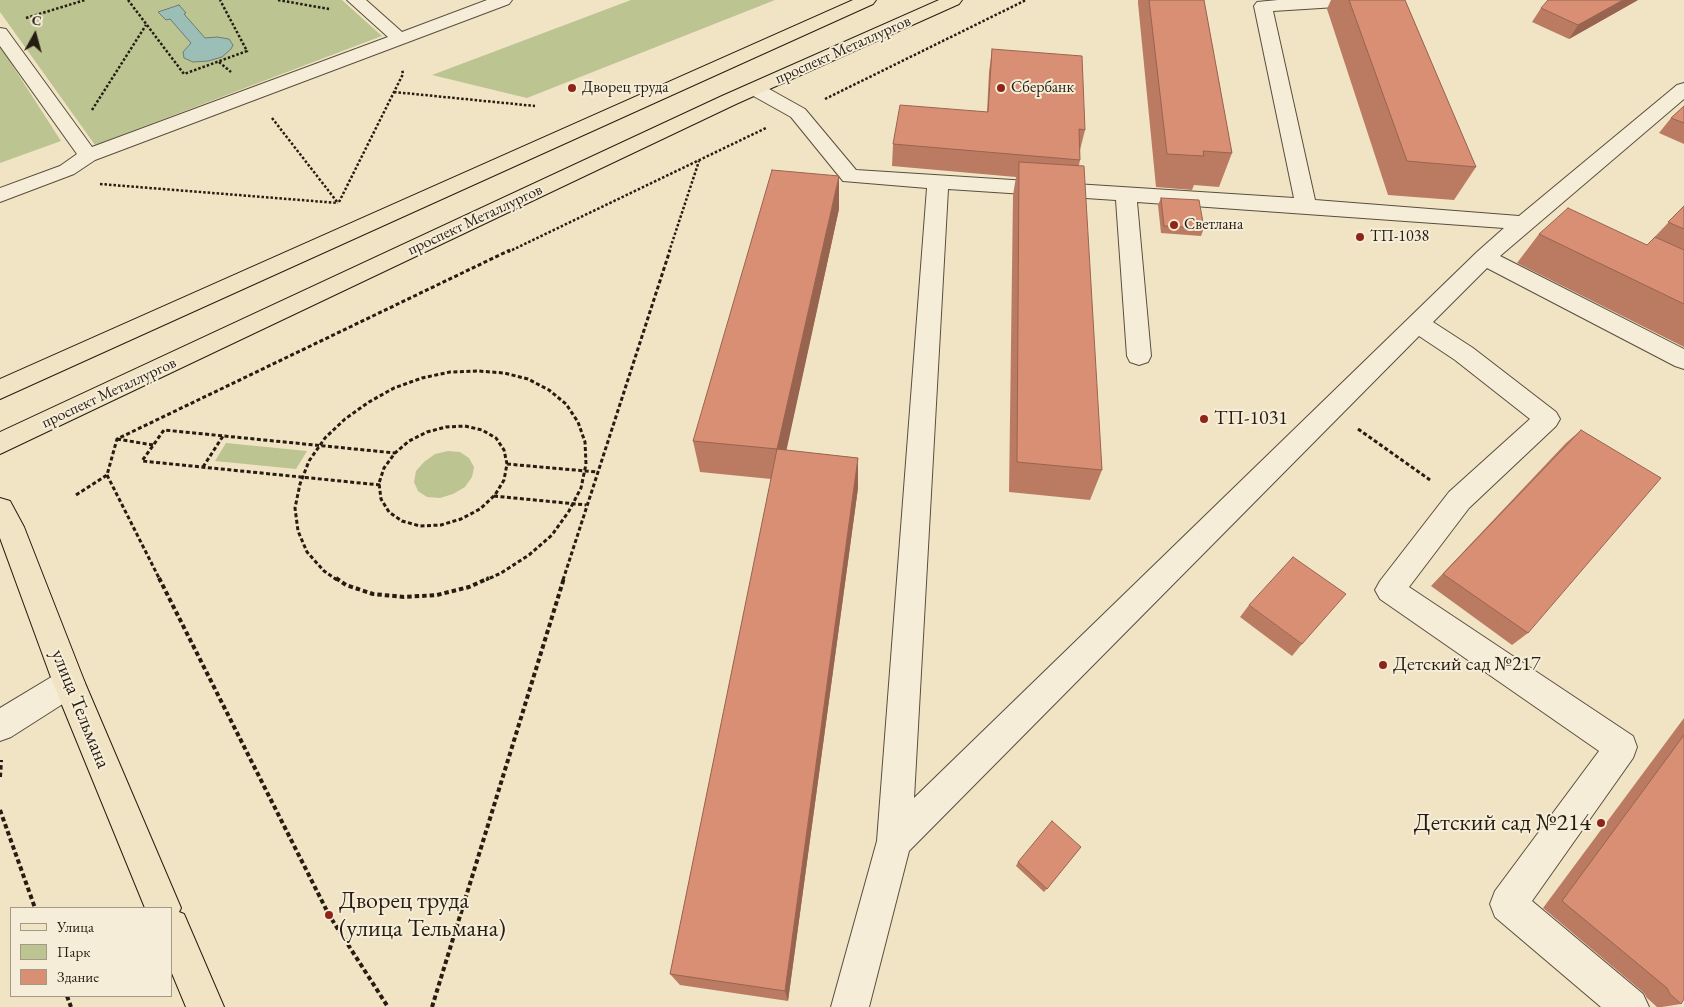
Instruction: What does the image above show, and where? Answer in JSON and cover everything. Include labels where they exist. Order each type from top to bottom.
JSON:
[{"type":"main road","name":"проспект Металлургов","points":[[0,390],[867,0]]},
{"type":"main road","name":"проспект Металлургов","points":[[0,444],[755,89],[953,0]]},
{"type":"main road","name":"улица Тельмана","points":[[0,509],[10,527],[68,683],[163,907]]},
{"type":"main road","points":[[172,929],[205,1007]]},
{"type":"lane","points":[[356,0],[399,38]]},
{"type":"lane","points":[[0,195],[67,170],[88,156],[502,0]]},
{"type":"lane","points":[[1306,206],[1263,6],[1368,0]]},
{"type":"lane","points":[[0,33],[88,156]]},
{"type":"lane","points":[[755,89],[798,112],[850,176],[1306,206],[1538,218]]},
{"type":"lane","points":[[894,840],[1485,257],[1538,218],[1684,89]]},
{"type":"lane","points":[[850,1007],[894,840],[938,182]]},
{"type":"lane","points":[[1126,194],[1139,356]]},
{"type":"lane","points":[[1485,257],[1684,360]]},
{"type":"lane","points":[[1418,324],[1464,354],[1547,419],[1459,500],[1390,590],[1621,747],[1508,904],[1630,1007]]},
{"type":"lane","points":[[0,726],[68,683]]},
{"type":"path","points":[[21,19],[85,0]]},
{"type":"path","points":[[128,0],[184,74],[247,51],[220,0]]},
{"type":"path","points":[[278,0],[335,10]]},
{"type":"path","points":[[76,495],[107,475],[117,439],[700,161],[1026,0]]},
{"type":"path","points":[[88,117],[146,25]]},
{"type":"path","points":[[338,203],[403,74],[399,38]]},
{"type":"path","points":[[394,92],[535,106]]},
{"type":"path","points":[[254,95],[338,203]]},
{"type":"path","points":[[432,1007],[586,505],[700,161]]},
{"type":"path","points":[[67,170],[72,182],[338,203]]},
{"type":"path","points":[[478,371],[504,373],[528,379],[549,390],[566,404],[578,422],[585,442],[586,464],[584,472],[581,488],[573,504],[552,534],[528,556],[501,573],[469,587],[437,595],[404,597],[373,594],[346,585],[324,571],[308,552],[298,531],[295,508],[309,461],[345,419],[369,402],[394,388],[422,378],[450,372],[478,371]]},
{"type":"path","points":[[1330,411],[1459,500]]},
{"type":"path","points":[[466,426],[482,430],[496,438],[504,450],[507,464],[504,480],[494,496],[480,509],[461,519],[441,525],[420,526],[402,521],[388,512],[381,499],[380,485],[384,468],[395,453],[409,441],[427,432],[446,427],[466,426]]},
{"type":"path","points":[[380,485],[142,461],[164,430],[395,453]]},
{"type":"path","points":[[203,467],[223,436]]},
{"type":"path","points":[[117,439],[153,446]]},
{"type":"path","points":[[507,464],[597,472]]},
{"type":"path","points":[[107,475],[329,915],[388,1007]]},
{"type":"path","points":[[494,496],[586,505]]},
{"type":"path","points":[[0,810],[35,907]]},
{"type":"green space","points":[[0,0],[342,0],[382,36],[95,145],[0,12]]},
{"type":"green space","points":[[631,0],[775,0],[527,98],[432,75]]},
{"type":"green space","points":[[0,46],[61,141],[0,163]]},
{"type":"green space","points":[[226,443],[307,451],[296,469],[215,461]]},
{"type":"green space","points":[[448,451],[460,452],[469,458],[474,467],[472,477],[465,487],[453,494],[440,498],[427,497],[418,491],[414,482],[416,471],[435,454]]},
{"type":"water","points":[[179,5],[186,13],[184,14],[205,38],[229,39],[233,45],[231,49],[222,57],[208,61],[193,62],[184,58],[183,52],[191,43],[170,19],[166,20],[158,12]]},
{"type":"building","points":[[1149,0],[1204,0],[1232,153],[1203,151],[1204,156],[1167,154]]},
{"type":"building","points":[[1349,0],[1405,0],[1476,167],[1407,161]]},
{"type":"building","points":[[1548,0],[1623,0],[1578,25],[1541,8]]},
{"type":"building","points":[[992,49],[1082,56],[1085,130],[1079,129],[1080,160],[893,144],[900,105],[988,112]]},
{"type":"building","points":[[1684,106],[1684,123],[1671,118]]},
{"type":"building","points":[[1019,162],[1084,166],[1102,470],[1017,462]]},
{"type":"building","points":[[772,170],[839,176],[777,449],[693,441]]},
{"type":"building","points":[[1161,198],[1199,200],[1204,228],[1164,226]]},
{"type":"building","points":[[1684,206],[1684,229],[1668,222]]},
{"type":"building","points":[[1568,208],[1647,245],[1655,237],[1684,250],[1684,304],[1539,234]]},
{"type":"building","points":[[1581,430],[1661,478],[1528,633],[1443,574]]},
{"type":"building","points":[[777,449],[858,458],[785,991],[670,974]]},
{"type":"building","points":[[1293,557],[1346,594],[1302,644],[1249,605]]},
{"type":"building","points":[[1684,735],[1684,999],[1681,1004],[1670,994],[1667,988],[1562,901]]},
{"type":"building","points":[[1052,821],[1081,847],[1047,889],[1018,862]]},
{"type":"place","name":"Дворец труда","points":[[572,88]]},
{"type":"place","name":"Сбербанк","points":[[1001,88]]},
{"type":"place","name":"Светлана","points":[[1174,225]]},
{"type":"place","name":"ТП-1038","points":[[1360,237]]},
{"type":"place","name":"ТП-1031","points":[[1204,419]]},
{"type":"place","name":"Детский сад №217","points":[[1383,665]]},
{"type":"place","name":"Детский сад №214","points":[[1601,823]]},
{"type":"place","name":"Дворец труда (улица Тельмана)","points":[[329,915]]}]
